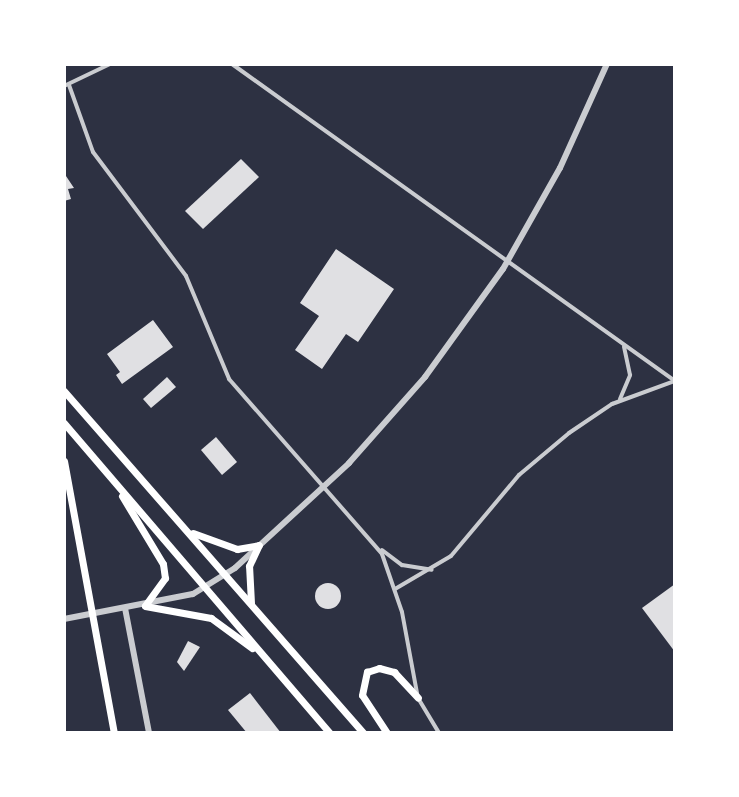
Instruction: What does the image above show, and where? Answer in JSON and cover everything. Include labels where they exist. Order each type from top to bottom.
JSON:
[{"type":"main road","points":[[64,391],[363,733]]},
{"type":"main road","points":[[64,423],[330,733]]},
{"type":"main road","points":[[64,461],[114,733]]},
{"type":"main road","points":[[108,473],[163,564],[165,578],[145,606],[211,618],[265,658]]},
{"type":"main road","points":[[185,528],[210,543],[237,549],[259,545],[248,576],[252,605]]},
{"type":"main road","points":[[387,733],[362,695],[367,672],[379,668],[394,672],[418,698]]},
{"type":"street","points":[[110,64],[66,85],[93,152],[186,276],[229,379],[376,545],[402,565],[434,570]]},
{"type":"street","points":[[232,64],[675,381]]},
{"type":"street","points":[[65,619],[145,606],[204,587],[225,575],[323,486],[425,377],[509,261],[560,168],[607,64]]},
{"type":"street","points":[[619,400],[630,375],[624,344]]},
{"type":"street","points":[[395,589],[434,570],[519,475],[569,433],[619,400],[675,381]]},
{"type":"street","points":[[376,545],[395,589],[418,698],[439,733]]},
{"type":"street","points":[[125,608],[149,733]]},
{"type":"building","points":[[241,159],[259,177],[203,229],[185,211]]},
{"type":"building","points":[[64,173],[74,188],[68,189],[71,199],[64,201]]},
{"type":"building","points":[[336,249],[394,289],[358,342],[346,334],[322,369],[295,350],[319,316],[300,303]]},
{"type":"building","points":[[153,320],[173,347],[122,384],[116,375],[120,372],[107,354]]},
{"type":"building","points":[[167,377],[176,387],[151,408],[143,399]]},
{"type":"building","points":[[216,437],[237,462],[222,475],[201,450]]},
{"type":"building","points":[[328,583],[337,587],[341,596],[337,605],[328,609],[319,605],[315,596],[319,587]]},
{"type":"building","points":[[675,584],[675,652],[642,608]]},
{"type":"building","points":[[188,641],[200,647],[184,671],[177,662]]},
{"type":"building","points":[[250,693],[281,733],[247,733],[228,710]]}]
